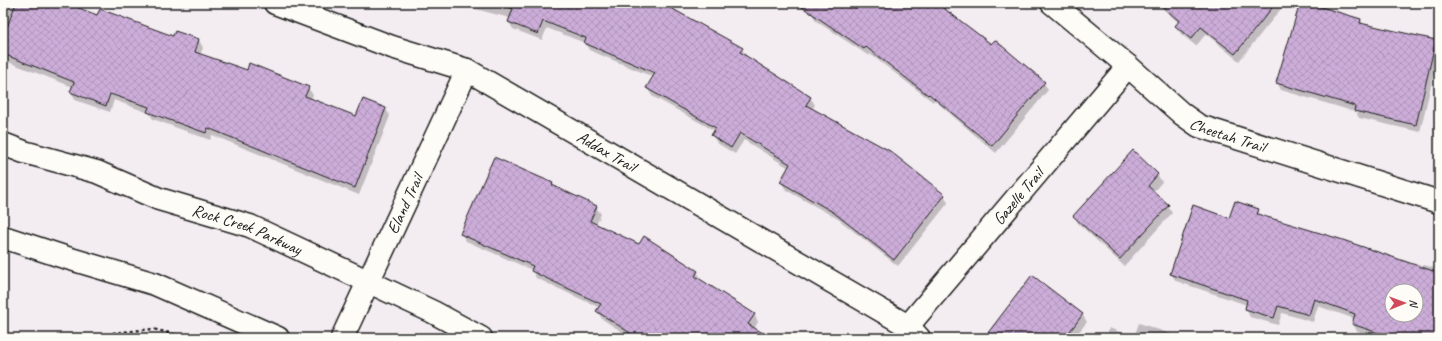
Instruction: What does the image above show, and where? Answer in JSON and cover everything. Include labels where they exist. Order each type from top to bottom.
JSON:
[{"type":"street","name":"Addax Trail","points":[[275,3],[392,47],[467,70],[914,332]]},
{"type":"street","name":"Cheetah Trail","points":[[1052,3],[1128,66],[1186,117],[1199,126],[1207,130],[1439,202]]},
{"type":"street","name":"Gazelle Trail","points":[[914,332],[1128,66]]},
{"type":"street","name":"Eland Trail","points":[[342,338],[467,70]]},
{"type":"street","name":"Rock Creek Parkway","points":[[3,144],[24,152],[97,172],[160,199],[250,226],[433,312],[481,338]]},
{"type":"street","points":[[3,237],[155,284],[278,338]]},
{"type":"path","points":[[102,338],[112,333],[153,329],[189,338]]},
{"type":"building","points":[[16,3],[66,3],[97,15],[100,9],[173,36],[175,31],[199,39],[195,52],[247,70],[249,63],[309,87],[305,96],[356,116],[363,99],[386,108],[355,188],[208,128],[206,133],[147,112],[149,107],[110,94],[106,106],[70,92],[74,82],[3,54],[3,38]]},
{"type":"building","points":[[501,3],[662,3],[743,48],[740,52],[811,97],[806,105],[890,151],[945,195],[894,260],[833,212],[780,182],[790,164],[740,133],[731,148],[711,135],[716,128],[646,88],[655,73],[584,43],[586,38],[543,21],[538,34],[508,22],[513,9]]},
{"type":"building","points":[[796,3],[937,3],[991,44],[995,40],[1045,82],[992,146],[929,94],[928,95],[866,47],[864,49]]},
{"type":"building","points":[[1159,3],[1276,3],[1235,54],[1201,27],[1191,39],[1175,26],[1179,21]]},
{"type":"building","points":[[1300,3],[1308,3],[1361,19],[1360,23],[1436,40],[1416,125],[1354,111],[1355,106],[1276,83]]},
{"type":"building","points":[[1133,150],[1158,174],[1148,186],[1169,205],[1120,259],[1073,216]]},
{"type":"building","points":[[494,157],[553,183],[552,185],[597,206],[590,221],[639,244],[644,236],[698,271],[695,276],[755,314],[748,324],[771,338],[638,338],[596,311],[601,304],[531,271],[533,266],[460,234]]},
{"type":"building","points":[[1235,201],[1259,209],[1257,214],[1340,239],[1439,273],[1439,338],[1393,338],[1352,324],[1355,314],[1314,299],[1309,315],[1278,306],[1274,318],[1245,309],[1247,300],[1170,274],[1193,205],[1229,218]]},
{"type":"building","points":[[1032,275],[1083,314],[1065,338],[984,338]]}]
